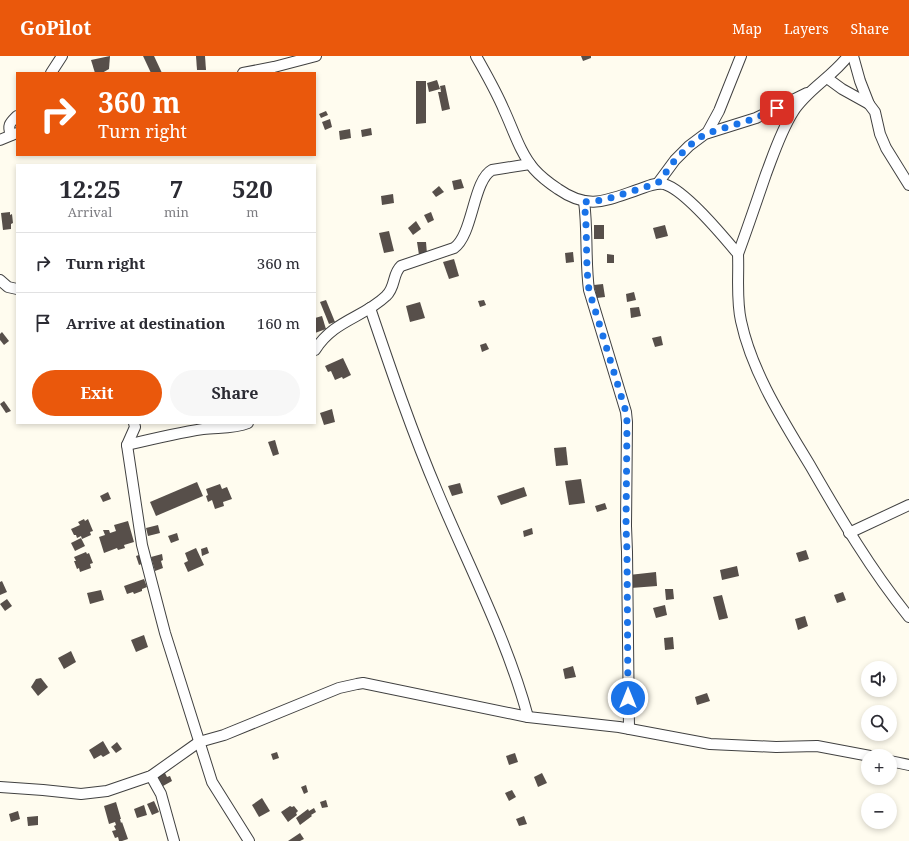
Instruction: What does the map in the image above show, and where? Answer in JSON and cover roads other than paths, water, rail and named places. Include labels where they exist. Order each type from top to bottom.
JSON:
[{"type":"street","points":[[52,72],[62,56]]},
{"type":"street","points":[[248,72],[316,56]]},
{"type":"street","points":[[476,56],[496,91],[523,152],[530,164],[541,176],[573,199],[584,202],[604,200],[658,183],[668,186],[683,196],[707,219],[738,254]]},
{"type":"street","points":[[708,133],[719,111],[741,56]]},
{"type":"street","points":[[848,56],[793,111],[785,125],[738,254],[739,313],[755,364],[782,418],[849,533],[890,593],[909,617]]},
{"type":"street","points":[[853,56],[860,81],[869,104],[875,112],[880,134],[886,148],[909,185]]},
{"type":"street","points":[[827,78],[842,89],[869,104]]},
{"type":"street","points":[[658,183],[675,160],[685,150],[708,133],[756,118],[815,89]]},
{"type":"street","points":[[0,140],[14,134],[9,129],[9,126],[16,117]]},
{"type":"street","points":[[316,348],[321,340],[331,330],[370,308],[388,295],[394,285],[397,269],[401,266],[454,248],[458,245],[464,236],[481,186],[488,172],[492,170],[530,164]]},
{"type":"street","points":[[584,202],[589,290],[626,412],[627,422],[626,526],[629,728]]},
{"type":"street","points":[[0,280],[8,287],[16,289]]},
{"type":"street","points":[[370,308],[417,441],[504,646],[518,683],[528,717]]},
{"type":"street","points":[[134,424],[127,445],[142,545],[165,633],[212,782],[249,841]]},
{"type":"street","points":[[127,445],[190,431],[233,427],[244,424]]},
{"type":"street","points":[[849,533],[909,505]]},
{"type":"street","points":[[0,787],[91,794],[107,791],[151,776],[199,742],[224,735],[339,688],[363,683],[528,717],[629,728],[710,744],[776,747],[817,746],[861,754]]},
{"type":"street","points":[[897,762],[909,765]]},
{"type":"street","points":[[151,776],[161,794],[174,841]]}]
